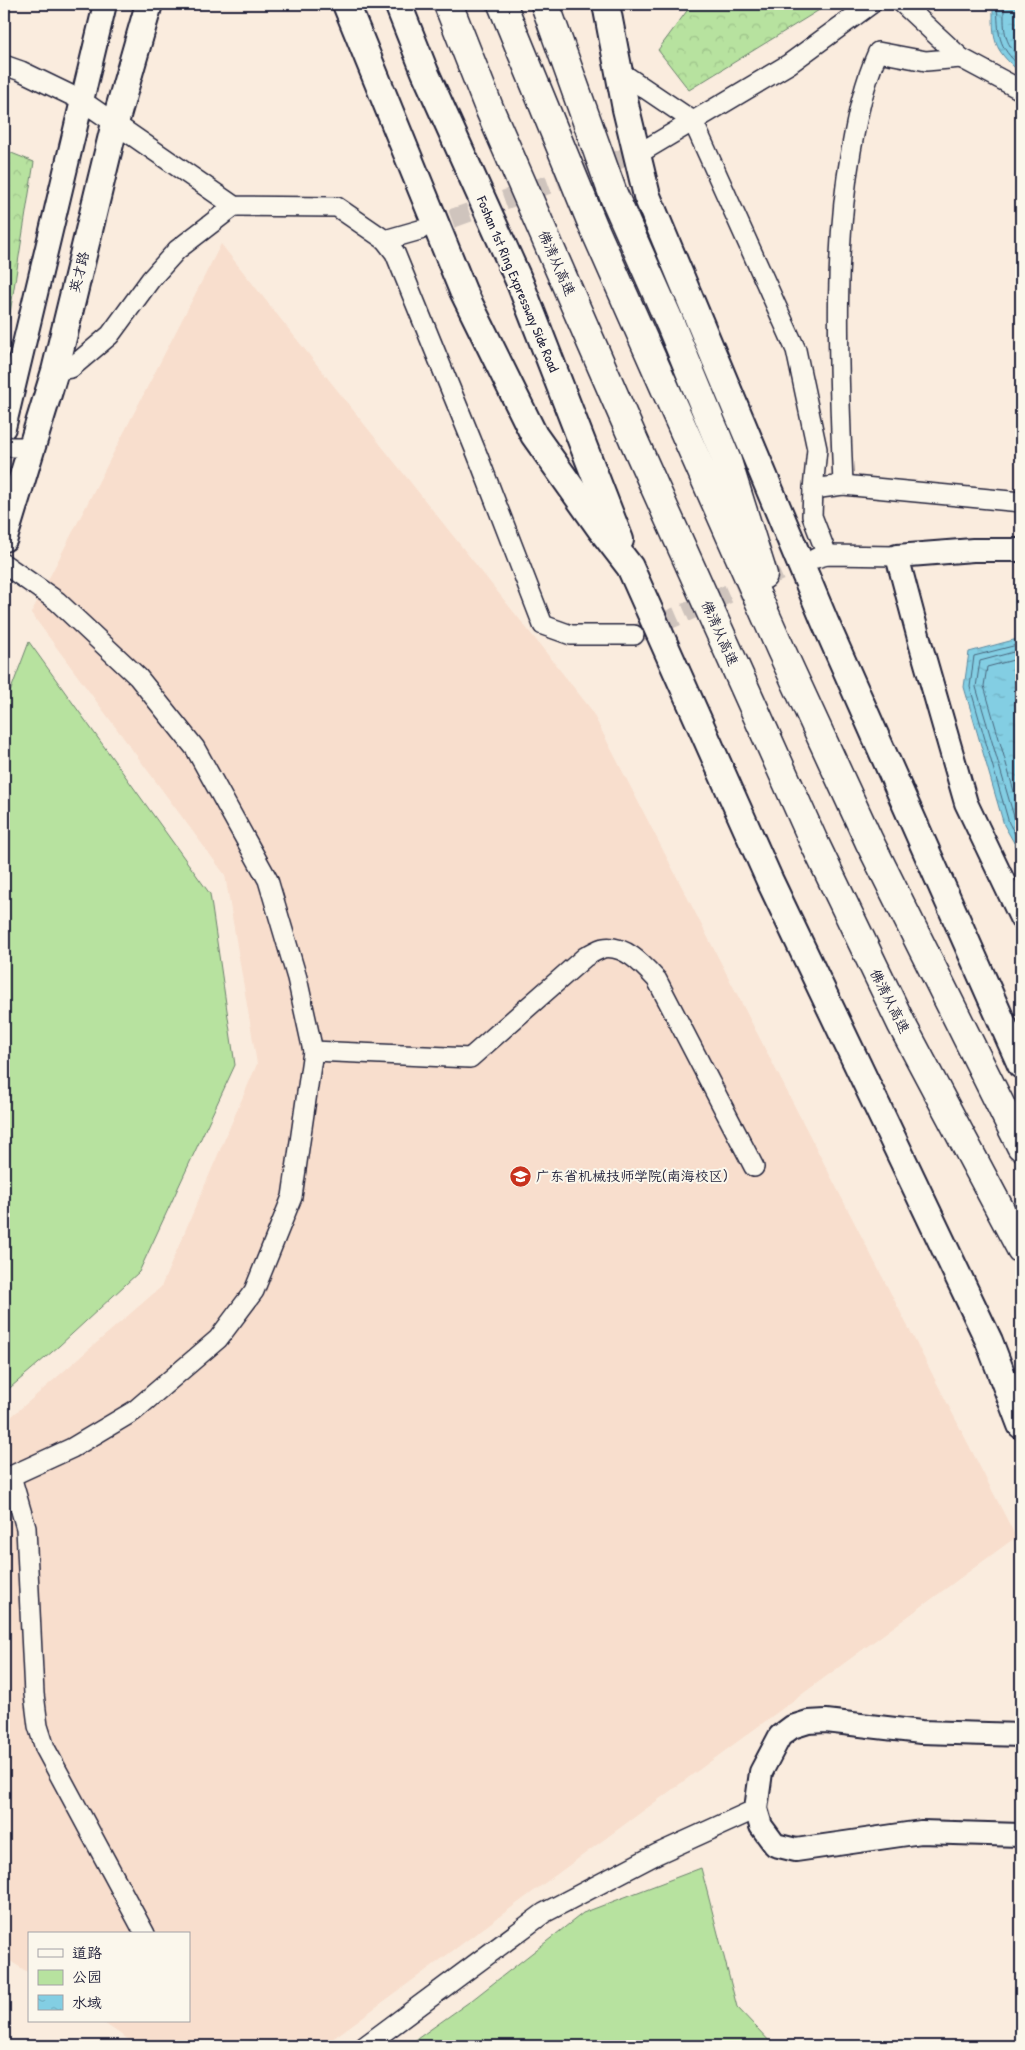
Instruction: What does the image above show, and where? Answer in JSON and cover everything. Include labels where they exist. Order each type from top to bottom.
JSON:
[{"type":"highway","name":"佛清从高速","points":[[448,4],[489,108],[522,184],[673,530],[712,613],[804,822],[902,1025],[1021,1249]]},
{"type":"highway","points":[[502,4],[594,228],[794,679],[869,842],[1021,1146]]},
{"type":"highway","points":[[545,4],[613,194],[670,323],[727,461],[794,679]]},
{"type":"main road","name":"英才路","points":[[4,538],[55,371],[115,123],[149,4]]},
{"type":"main road","points":[[346,4],[463,292],[534,435],[630,567],[770,881],[989,1341],[1021,1425]]},
{"type":"main road","name":"Foshan 1st Ring Expressway Side Road","points":[[398,4],[425,72],[520,283],[630,567]]},
{"type":"main road","points":[[606,4],[647,196],[826,622],[1021,1064]]},
{"type":"street","points":[[4,428],[104,4]]},
{"type":"street","points":[[643,151],[790,64],[871,4]]},
{"type":"street","points":[[903,4],[962,58],[1021,90]]},
{"type":"street","points":[[843,485],[838,280],[846,182],[856,119],[870,69],[878,52],[926,61],[962,58]]},
{"type":"street","points":[[4,65],[81,100],[234,206],[337,207],[385,240],[396,253],[478,454],[543,625],[571,635],[634,635]]},
{"type":"street","points":[[619,71],[693,121],[796,350],[818,449],[812,489],[812,516],[827,555]]},
{"type":"street","points":[[55,371],[71,368],[110,335],[151,279],[177,250],[234,206]]},
{"type":"street","points":[[385,240],[420,230]]},
{"type":"street","points":[[4,447],[31,447]]},
{"type":"street","points":[[812,489],[843,485],[1021,502]]},
{"type":"street","points":[[808,560],[827,555],[897,556],[973,550],[1021,550]]},
{"type":"street","points":[[897,556],[966,803],[1021,918]]},
{"type":"street","points":[[4,564],[57,601],[138,677],[195,748],[268,880],[297,978],[313,1051],[292,1197],[254,1291],[218,1339],[134,1411],[72,1448],[7,1477],[26,1528],[34,1694],[38,1726],[45,1748],[145,1932]]},
{"type":"street","points":[[313,1051],[470,1058],[585,957],[604,948],[621,950],[640,962],[657,980],[754,1167]]},
{"type":"street","points":[[1021,1735],[921,1732],[826,1722],[808,1722],[792,1727],[780,1736],[761,1772],[756,1808],[761,1826],[775,1845],[796,1850],[921,1832],[1021,1835]]},
{"type":"street","points":[[365,2046],[544,1913],[657,1854],[756,1808]]},
{"type":"shaded area","name":"广东省机械技师学院(南海校区)","points":[[221,244],[590,708],[1016,1537],[323,2046],[138,2046],[102,2022],[190,2022],[190,1932],[28,1932],[28,1972],[4,1957],[4,1423],[161,1287],[257,1064],[225,875],[31,613]]},
{"type":"green space","points":[[692,4],[829,4],[689,90],[658,50]]},
{"type":"green space","points":[[4,150],[34,162],[4,351]]},
{"type":"green space","points":[[29,642],[210,894],[235,1065],[139,1272],[59,1346],[4,1393],[4,708]]},
{"type":"green space","points":[[701,1868],[737,2007],[774,2046],[407,2046],[472,2000],[583,1913]]},
{"type":"water","points":[[993,4],[1021,4],[1021,73],[1004,57],[996,43],[993,27]]},
{"type":"water","points":[[1021,638],[1021,855],[1004,825],[964,687],[969,652]]},
{"type":"tunnel","points":[[425,228],[643,151]]},
{"type":"tunnel","points":[[634,635],[808,559]]},
{"type":"place","name":"广东省机械技师学院(南海校区)","points":[[520,1176]]}]
